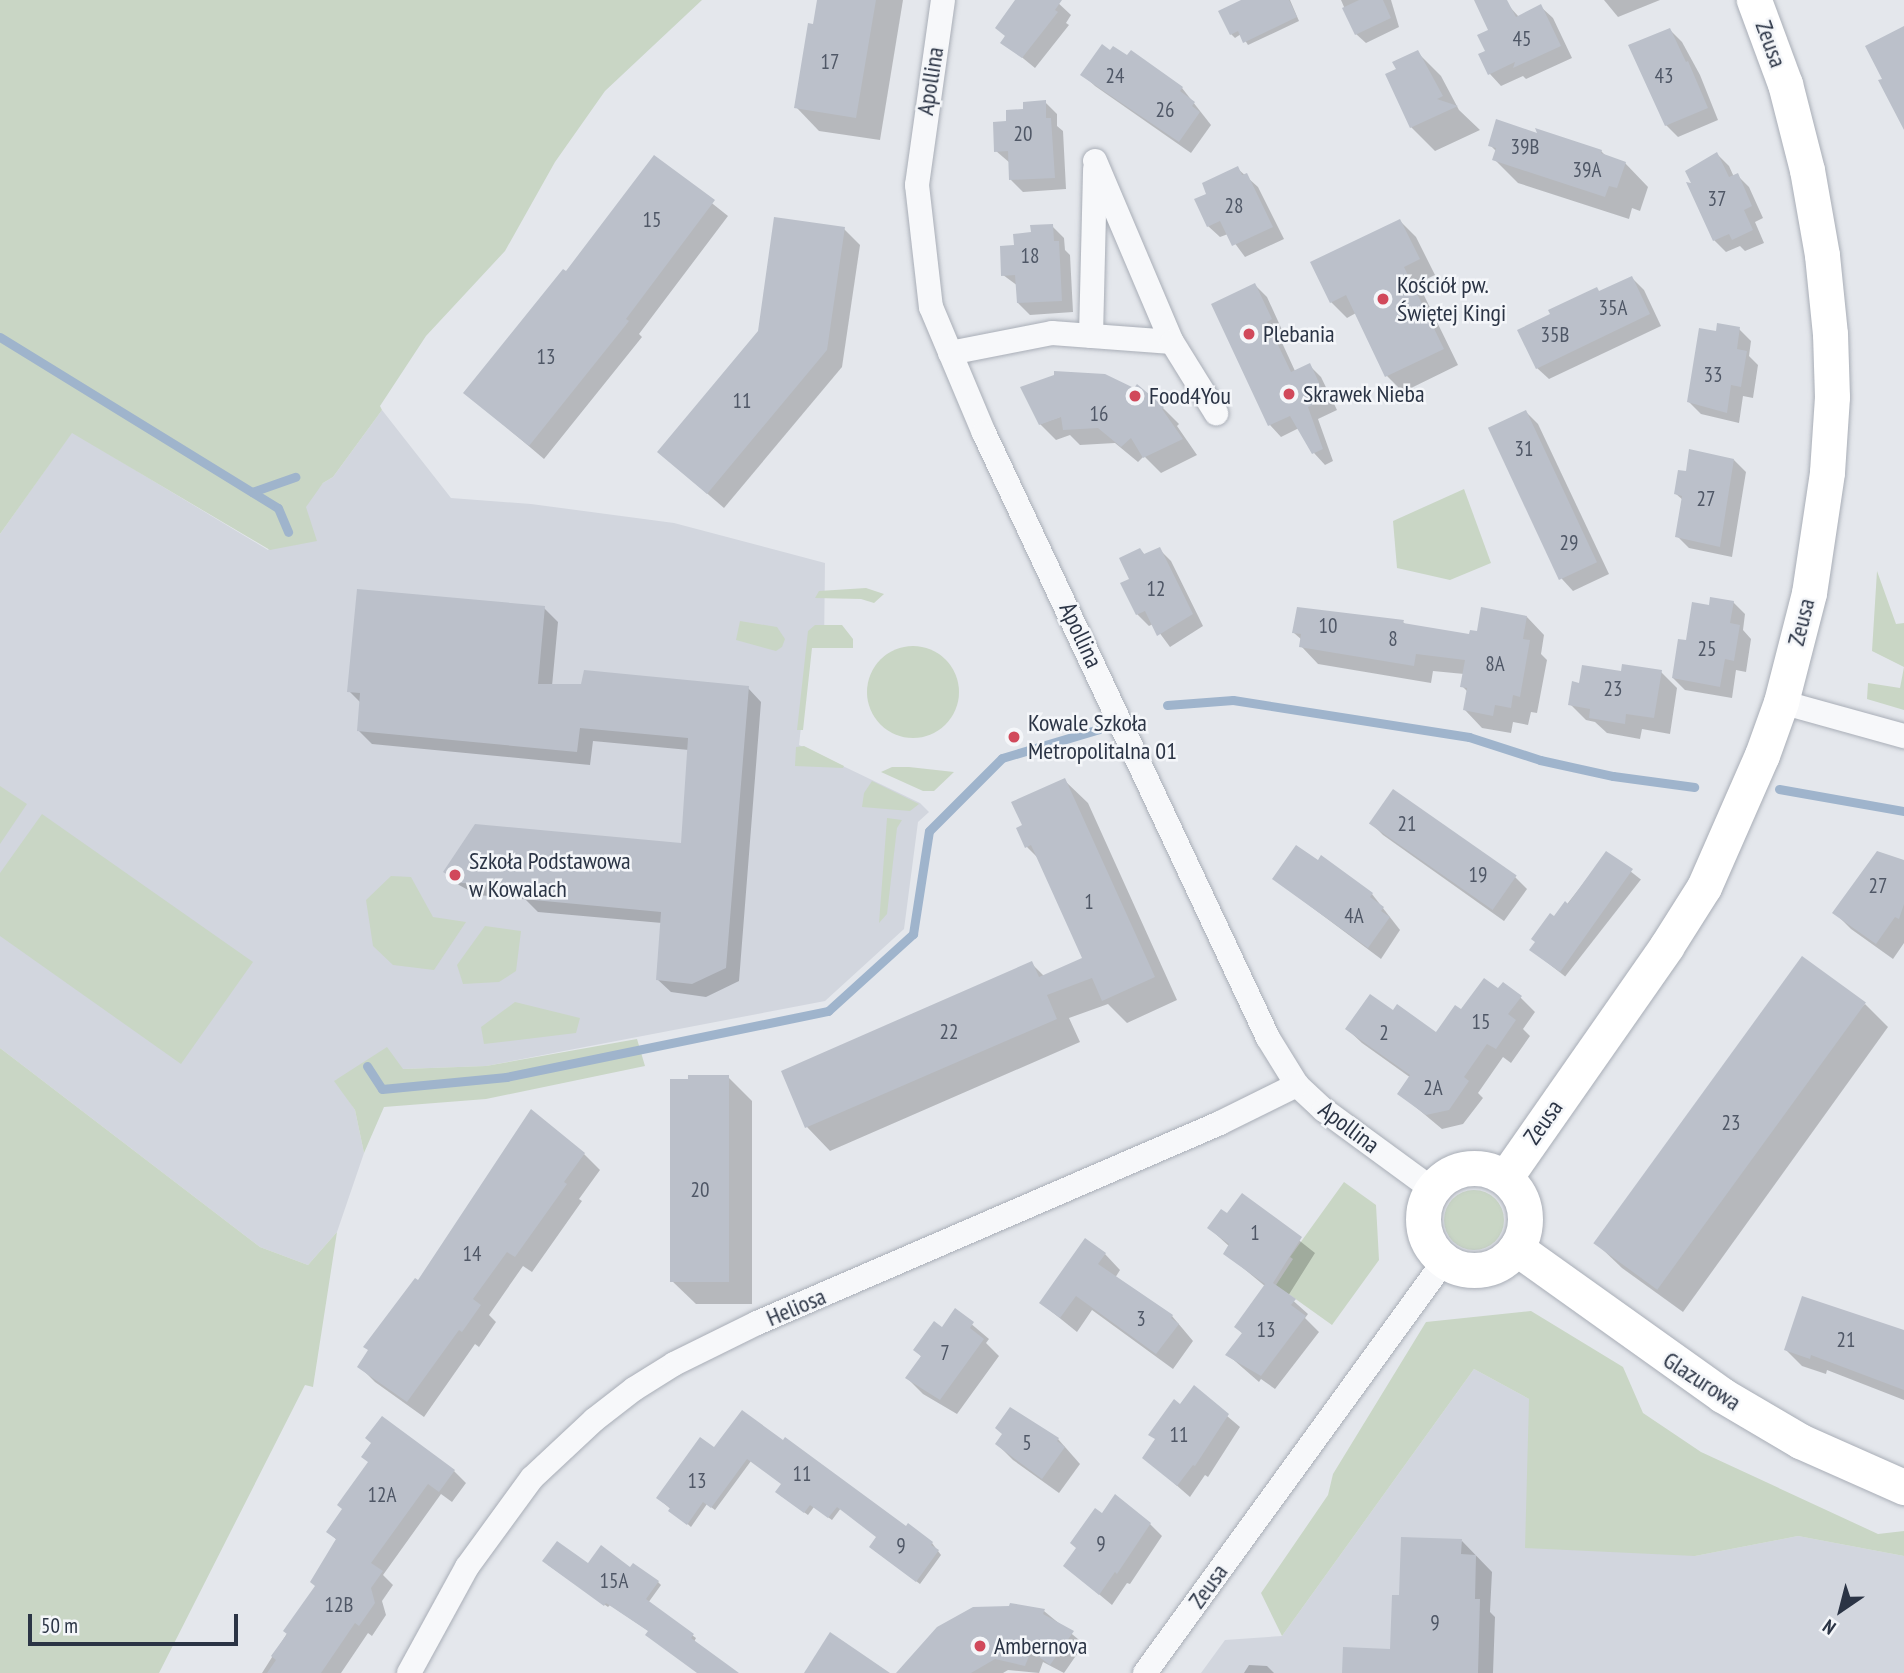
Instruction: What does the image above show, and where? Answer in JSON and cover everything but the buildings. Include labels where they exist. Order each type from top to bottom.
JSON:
[{"type":"street","name":"Apollina","points":[[943,0],[917,185],[931,307],[984,433],[1268,1038],[1297,1085],[1324,1110],[1432,1189]]},
{"type":"street","name":"Zeusa","points":[[1504,1178],[1666,947],[1704,887],[1741,807],[1780,702],[1817,552],[1832,397],[1830,334],[1822,255],[1807,170],[1785,84],[1754,0]]},
{"type":"street","points":[[1091,336],[1095,161],[1172,342],[1216,413]]},
{"type":"street","points":[[950,353],[1052,333],[1172,342]]},
{"type":"street","points":[[1780,702],[1904,736]]},
{"type":"street","name":"Heliosa","points":[[409,1673],[467,1567],[492,1529],[532,1478],[594,1420],[634,1389],[674,1364],[744,1329],[1220,1123],[1297,1085]]},
{"type":"street","points":[[1466,1168],[1486,1169],[1504,1178],[1518,1192],[1525,1210],[1524,1230],[1516,1248],[1502,1262],[1483,1269],[1463,1269],[1445,1260],[1431,1246],[1424,1227],[1424,1208],[1432,1189],[1447,1175],[1466,1168]]},
{"type":"street","name":"Glazurowa","points":[[1516,1248],[1722,1395],[1800,1441],[1904,1487]]},
{"type":"street","name":"Zeusa","points":[[1145,1673],[1445,1260]]},
{"type":"shaded area","name":"Szkoła Podstawowa w Kowalach","points":[[382,410],[451,498],[531,504],[674,523],[825,563],[824,648],[810,646],[799,745],[920,803],[929,812],[918,822],[904,929],[825,1001],[486,1066],[402,1069],[335,1080],[355,1110],[364,1153],[337,1232],[308,1265],[260,1247],[0,1048],[0,534],[72,432],[268,550],[323,483],[333,477]]},
{"type":"shaded area","points":[[1474,1369],[1529,1399],[1695,1556],[1798,1536],[1904,1556],[1904,1673],[1201,1673],[1225,1640],[1282,1636]]},
{"type":"green space","points":[[0,0],[702,0],[605,91],[555,162],[505,251],[426,336],[380,406],[382,410],[333,477],[323,483],[306,507],[317,541],[270,550],[72,433],[0,534]]},
{"type":"green space","points":[[1464,489],[1491,563],[1450,580],[1397,568],[1393,521]]},
{"type":"green space","points":[[1877,571],[1896,624],[1904,623],[1904,667],[1872,651]]},
{"type":"green space","points":[[866,588],[884,594],[874,603],[861,599],[815,598],[819,591]]},
{"type":"green space","points":[[740,621],[777,627],[785,639],[782,647],[776,651],[736,640]]},
{"type":"green space","points":[[815,625],[842,625],[853,639],[853,648],[812,648],[803,730],[797,730],[808,631]]},
{"type":"green space","points":[[913,646],[931,649],[946,659],[956,674],[959,692],[956,710],[946,725],[931,735],[913,738],[895,735],[880,725],[870,710],[867,692],[870,674],[880,659],[895,649]]},
{"type":"green space","points":[[1904,667],[1904,710],[1867,699],[1868,683],[1900,688]]},
{"type":"green space","points":[[804,746],[844,766],[843,768],[795,766],[796,747]]},
{"type":"green space","points":[[892,767],[954,772],[934,791],[923,791],[881,772]]},
{"type":"green space","points":[[872,781],[919,804],[910,811],[862,807],[864,793]]},
{"type":"green space","points":[[0,786],[27,804],[0,844]]},
{"type":"green space","points":[[42,814],[253,962],[181,1064],[0,936],[0,873]]},
{"type":"green space","points":[[887,818],[902,820],[897,828],[887,914],[879,923]]},
{"type":"green space","points":[[391,876],[411,877],[433,917],[466,922],[434,970],[393,965],[373,946],[366,900]]},
{"type":"green space","points":[[485,926],[521,931],[516,971],[499,982],[463,984],[457,965]]},
{"type":"green space","points":[[515,1002],[580,1018],[576,1033],[484,1044],[481,1027]]},
{"type":"green space","points":[[637,1039],[645,1066],[486,1099],[384,1107],[364,1153],[355,1110],[334,1081],[387,1047],[403,1069],[486,1066]]},
{"type":"green space","points":[[0,1048],[260,1247],[308,1265],[337,1232],[313,1387],[305,1385],[159,1673],[0,1673]]},
{"type":"green space","points":[[1344,1182],[1376,1205],[1379,1260],[1332,1325],[1276,1285],[1293,1259],[1290,1257]]},
{"type":"green space","points":[[1474,1190],[1491,1195],[1499,1203],[1504,1220],[1499,1237],[1491,1245],[1474,1250],[1457,1245],[1449,1237],[1444,1220],[1449,1203],[1457,1195]]},
{"type":"green space","points":[[1531,1311],[1623,1367],[1643,1413],[1701,1452],[1878,1534],[1904,1531],[1904,1556],[1798,1536],[1695,1556],[1525,1548],[1529,1399],[1474,1369],[1282,1636],[1261,1593],[1328,1495],[1333,1474],[1426,1322]]},
{"type":"waterway","points":[[0,337],[278,508],[288,532]]},
{"type":"waterway","points":[[252,492],[295,477]]},
{"type":"waterway","points":[[1167,705],[1233,700],[1469,737],[1540,760],[1613,776],[1694,787]]},
{"type":"waterway","points":[[367,1066],[382,1089],[506,1077],[828,1011],[913,934],[929,831],[1002,758],[1099,729]]},
{"type":"waterway","points":[[1779,789],[1904,811]]},
{"type":"place","name":"Kościół pw. Świętej Kingi","points":[[1383,299]]},
{"type":"place","name":"Plebania","points":[[1249,334]]},
{"type":"place","name":"Skrawek Nieba","points":[[1289,394]]},
{"type":"place","name":"Food4You","points":[[1135,396]]},
{"type":"place","name":"Kowale Szkoła Metropolitalna 01","points":[[1014,737]]},
{"type":"place","name":"Szkoła Podstawowa w Kowalach","points":[[455,875]]},
{"type":"place","name":"Ambernova","points":[[980,1646]]}]
